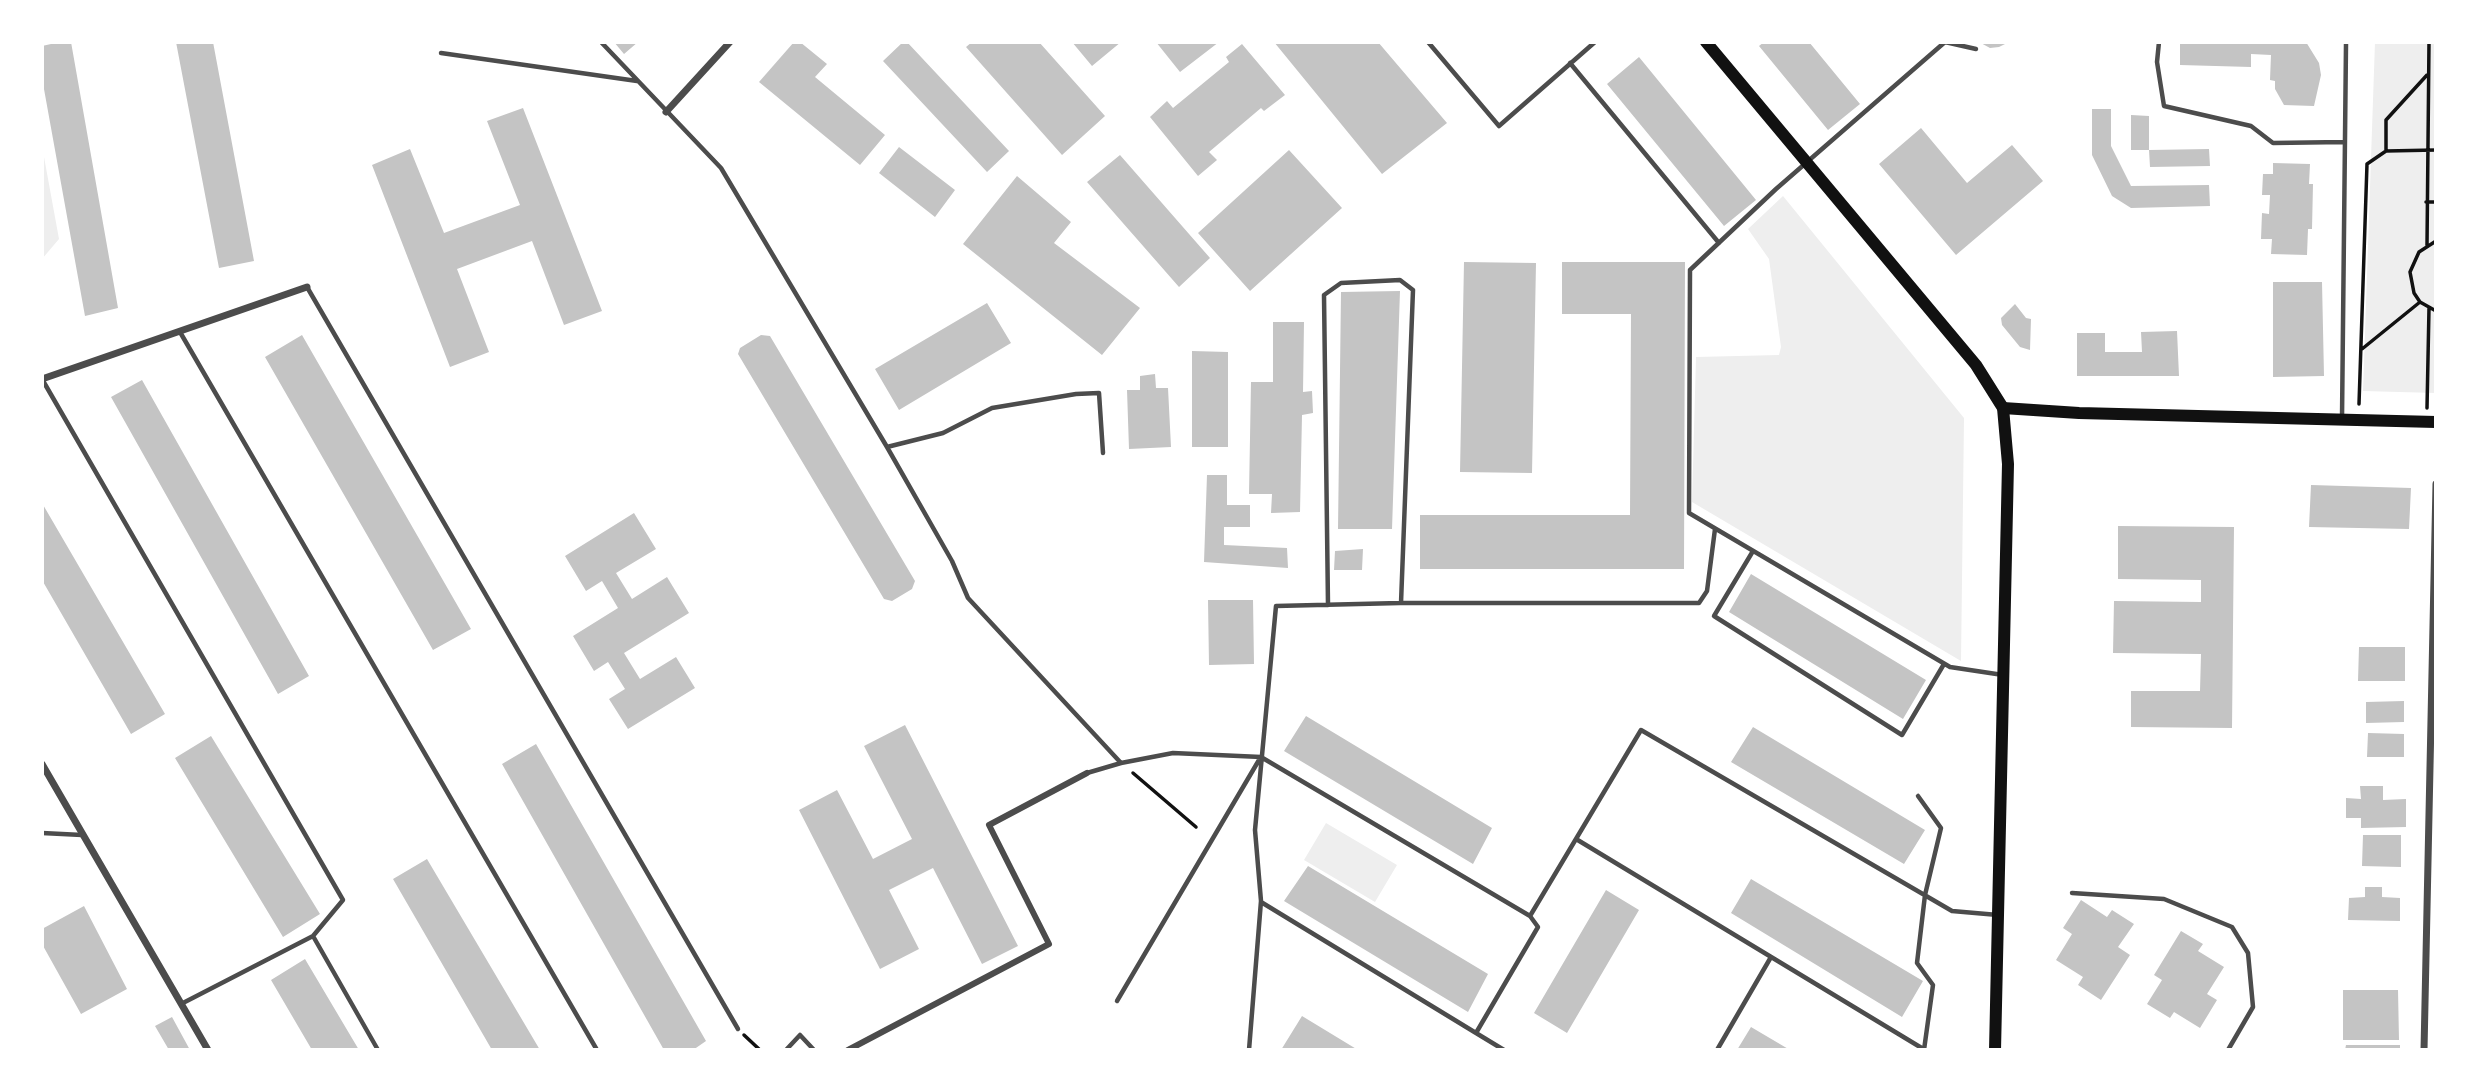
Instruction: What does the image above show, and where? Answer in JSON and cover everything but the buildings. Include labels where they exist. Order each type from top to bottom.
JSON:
[{"type":"main road","points":[[1706,42],[1976,365],[2003,408],[2008,464],[1995,1050]]},
{"type":"main road","points":[[2003,408],[2078,413],[2436,422]]},
{"type":"street","points":[[666,112],[730,42]]},
{"type":"street","points":[[42,379],[307,287]]},
{"type":"street","points":[[2424,1050],[2436,484]]},
{"type":"street","points":[[42,764],[208,1050]]},
{"type":"street","points":[[848,1050],[1049,944],[989,825],[1087,773]]},
{"type":"lane","points":[[601,42],[721,169],[887,447],[951,561],[968,598],[1121,762]]},
{"type":"lane","points":[[1429,42],[1499,126],[1595,42]]},
{"type":"lane","points":[[1976,49],[1945,42],[1690,270],[1689,513],[1944,664],[2004,676]]},
{"type":"lane","points":[[2159,42],[2157,62],[2164,106],[2251,126],[2273,143],[2344,142]]},
{"type":"lane","points":[[2342,419],[2346,44]]},
{"type":"lane","points":[[441,53],[637,81]]},
{"type":"lane","points":[[1570,63],[1719,243]]},
{"type":"lane","points":[[1328,605],[1324,295],[1341,283],[1400,280],[1413,290],[1401,603]]},
{"type":"lane","points":[[307,287],[738,1029]]},
{"type":"lane","points":[[179,331],[597,1050]]},
{"type":"lane","points":[[42,379],[343,900],[313,936],[181,1004]]},
{"type":"lane","points":[[887,447],[943,433],[992,408],[1076,394],[1099,393],[1103,453]]},
{"type":"lane","points":[[1249,1050],[1261,901],[1255,830],[1276,606],[1401,603],[1699,603],[1707,591],[1715,528]]},
{"type":"lane","points":[[1753,551],[1714,617],[1902,735],[1944,664]]},
{"type":"lane","points":[[1530,916],[1640,730],[1952,911],[1998,915]]},
{"type":"lane","points":[[1087,773],[1121,762],[1173,753],[1261,757],[1530,916],[1538,927],[1476,1033]]},
{"type":"lane","points":[[1117,1001],[1261,757]]},
{"type":"lane","points":[[1576,839],[1924,1050],[1933,985],[1917,963],[1925,895],[1941,828],[1917,796]]},
{"type":"lane","points":[[42,833],[83,835]]},
{"type":"lane","points":[[2072,893],[2164,899],[2232,927],[2248,953],[2253,1007],[2228,1050]]},
{"type":"lane","points":[[1261,901],[1504,1050]]},
{"type":"lane","points":[[313,936],[378,1050]]},
{"type":"lane","points":[[2426,951],[2436,952]]},
{"type":"lane","points":[[1717,1050],[1771,957]]},
{"type":"lane","points":[[786,1050],[800,1035],[814,1050]]},
{"type":"path","points":[[2427,245],[2429,42]]},
{"type":"path","points":[[2386,151],[2386,120],[2429,73]]},
{"type":"path","points":[[2359,406],[2367,164],[2386,151],[2436,150]]},
{"type":"path","points":[[2426,202],[2436,202]]},
{"type":"path","points":[[2436,241],[2427,245],[2413,261],[2410,272],[2414,293],[2420,302],[2436,311]]},
{"type":"path","points":[[2361,350],[2420,302]]},
{"type":"path","points":[[2427,409],[2429,308]]},
{"type":"path","points":[[1121,762],[1196,827]]},
{"type":"path","points":[[738,1029],[760,1050]]},
{"type":"shaded area","points":[[2375,42],[2436,42],[2436,393],[2363,391]]},
{"type":"shaded area","points":[[42,146],[59,239],[42,259]]},
{"type":"shaded area","points":[[1783,196],[1964,418],[1961,661],[1692,502],[1696,357],[1779,355],[1781,347],[1769,259],[1748,229]]},
{"type":"shaded area","points":[[1326,823],[1397,865],[1375,902],[1304,860]]}]
